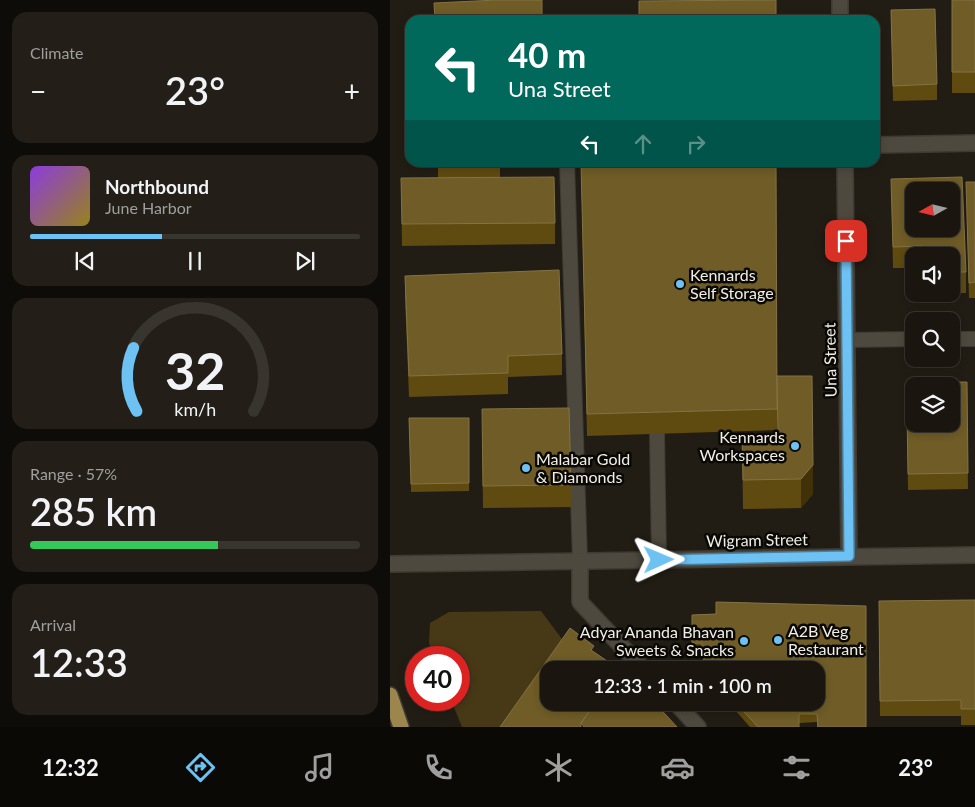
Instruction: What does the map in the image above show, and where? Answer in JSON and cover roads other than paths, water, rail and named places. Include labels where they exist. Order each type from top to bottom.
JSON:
[{"type":"main road","points":[[390,695],[401,727]]},
{"type":"street","points":[[840,0],[840,15]]},
{"type":"street","points":[[880,145],[975,144]]},
{"type":"street","name":"Una Street","points":[[845,167],[849,556]]},
{"type":"street","name":"Wigram Street","points":[[390,564],[975,555]]},
{"type":"street","points":[[580,561],[580,602],[636,661]]},
{"type":"street","points":[[683,711],[698,727]]},
{"type":"lane","points":[[567,167],[580,561]]},
{"type":"lane","points":[[960,339],[975,338]]},
{"type":"lane","points":[[847,340],[905,339]]},
{"type":"lane","points":[[657,433],[659,560]]},
{"type":"place","name":"Kennards Self Storage","points":[[680,284]]},
{"type":"place","name":"Kennards Workspaces","points":[[795,446]]},
{"type":"place","name":"Malabar Gold & Diamonds","points":[[526,468]]},
{"type":"place","name":"A2B Veg Restaurant","points":[[778,640]]},
{"type":"place","name":"Adyar Ananda Bhavan Sweets & Snacks","points":[[744,641]]}]
